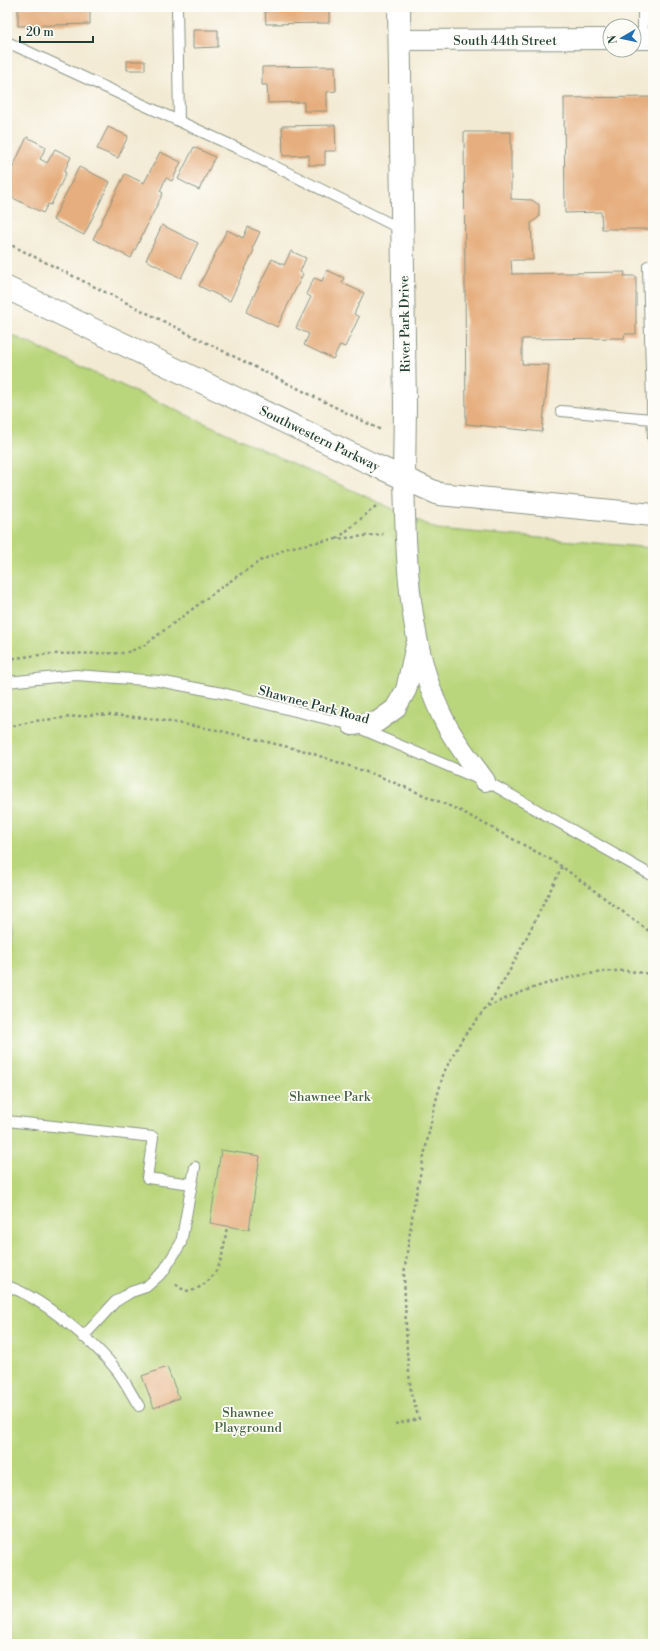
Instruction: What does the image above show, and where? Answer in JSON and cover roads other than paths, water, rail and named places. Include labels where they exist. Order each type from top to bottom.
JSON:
[{"type":"street","name":"River Park Drive","points":[[399,7],[403,230],[405,529],[416,641],[425,673],[446,725],[458,745],[485,781]]},
{"type":"street","name":"South 44th Street","points":[[400,40],[602,39]]},
{"type":"street","name":"Southwestern Parkway","points":[[7,288],[439,494],[653,516]]},
{"type":"street","name":"River Park Drive","points":[[352,725],[377,722],[395,708],[406,690],[416,641]]},
{"type":"lane","points":[[177,7],[178,121]]},
{"type":"lane","points":[[643,7],[643,39]]},
{"type":"lane","points":[[7,42],[178,121],[403,230]]},
{"type":"lane","points":[[653,266],[648,266],[653,438]]},
{"type":"lane","points":[[561,411],[652,419]]},
{"type":"lane","name":"Shawnee Park Road","points":[[7,682],[76,675],[159,681],[222,693],[352,725],[485,781],[653,876]]},
{"type":"lane","points":[[7,1121],[153,1137],[147,1178],[192,1184]]},
{"type":"lane","points":[[83,1336],[115,1302],[131,1292],[146,1287],[163,1272],[180,1243],[195,1167]]},
{"type":"lane","points":[[7,1286],[17,1289],[53,1312],[83,1336],[118,1372],[139,1406]]},
{"type":"park label","name":"Shawnee Park","points":[[330,1096]]},
{"type":"park label","name":"Shawnee Playground","points":[[248,1420]]}]
